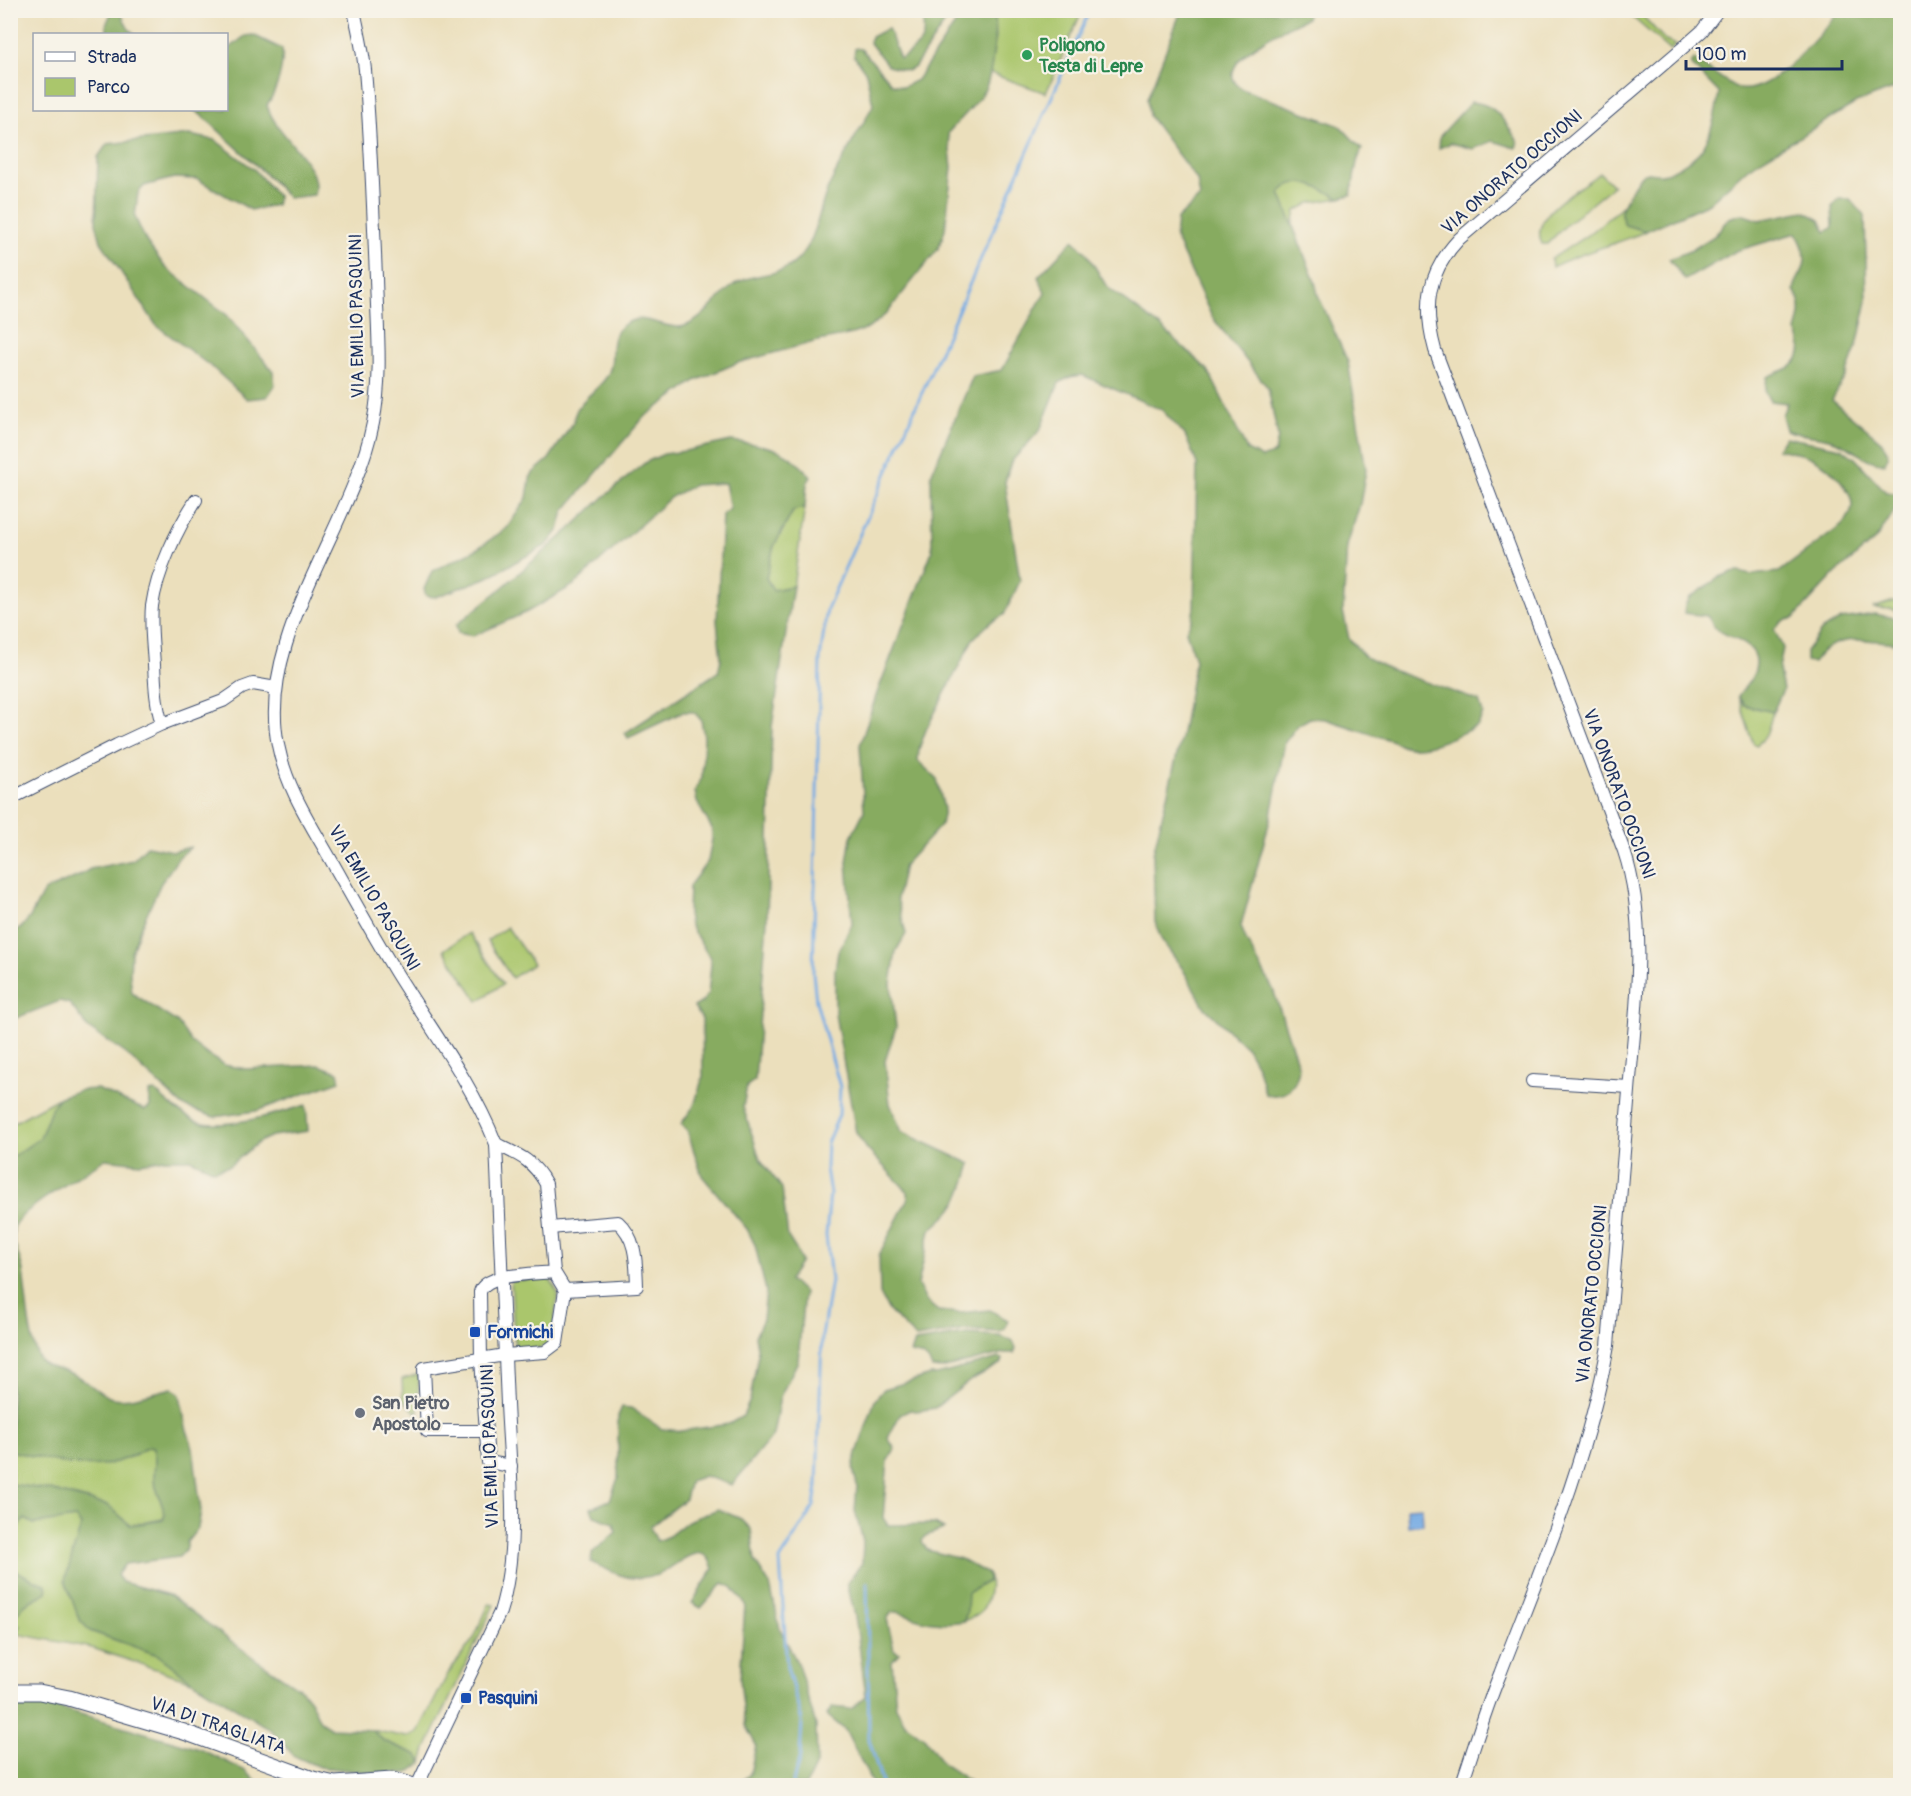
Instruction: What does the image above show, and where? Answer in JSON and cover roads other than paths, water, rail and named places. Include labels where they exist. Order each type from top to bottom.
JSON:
[{"type":"street","name":"VIA EMILIO PASQUINI","points":[[354,10],[364,66],[372,169],[378,357],[377,398],[362,466],[292,630],[276,688],[274,716],[277,744],[292,790],[395,971],[455,1063],[485,1117],[496,1144],[511,1466],[510,1560],[507,1590],[500,1612],[415,1785]]},
{"type":"street","name":"VIA ONORATO OCCIONI","points":[[1461,1785],[1498,1676],[1547,1558],[1587,1441],[1599,1395],[1608,1346],[1638,943],[1637,907],[1631,872],[1435,350],[1428,314],[1429,294],[1436,272],[1446,254],[1459,239],[1702,31],[1718,10]]},
{"type":"street","points":[[162,724],[157,707],[152,604],[175,538],[196,500]]},
{"type":"street","points":[[10,799],[162,724],[223,701],[243,688],[253,684],[276,688]]},
{"type":"street","points":[[1532,1082],[1629,1087]]},
{"type":"street","points":[[486,1431],[428,1431],[424,1368],[505,1355],[545,1352],[557,1343],[565,1290],[554,1272],[546,1184],[539,1172],[525,1157],[496,1144]]},
{"type":"street","points":[[550,1228],[618,1222],[632,1240],[637,1286],[565,1290]]},
{"type":"street","points":[[511,1466],[488,1462],[481,1359],[480,1292],[486,1282],[502,1277],[554,1272]]},
{"type":"street","name":"VIA DI TRAGLIATA","points":[[10,1692],[39,1692],[69,1698],[184,1732],[313,1779],[335,1784],[392,1780],[415,1785]]},
{"type":"water","points":[[1422,1507],[1423,1524],[1408,1526],[1407,1508]]},
{"type":"waterway","points":[[792,1786],[800,1756],[802,1721],[787,1667],[780,1560],[814,1506],[817,1486],[822,1336],[831,1280],[826,1235],[830,1194],[826,1168],[827,1143],[839,1115],[840,1087],[816,1001],[813,973],[820,659],[827,609],[1090,10]]},
{"type":"waterway","points":[[867,1583],[869,1739],[883,1786]]},
{"type":"place","name":"Poligono Testa di Lepre","points":[[1027,55]]},
{"type":"place","name":"Formichi","points":[[475,1332]]},
{"type":"place","name":"San Pietro Apostolo","points":[[360,1413]]},
{"type":"place","name":"Pasquini","points":[[466,1698]]}]
